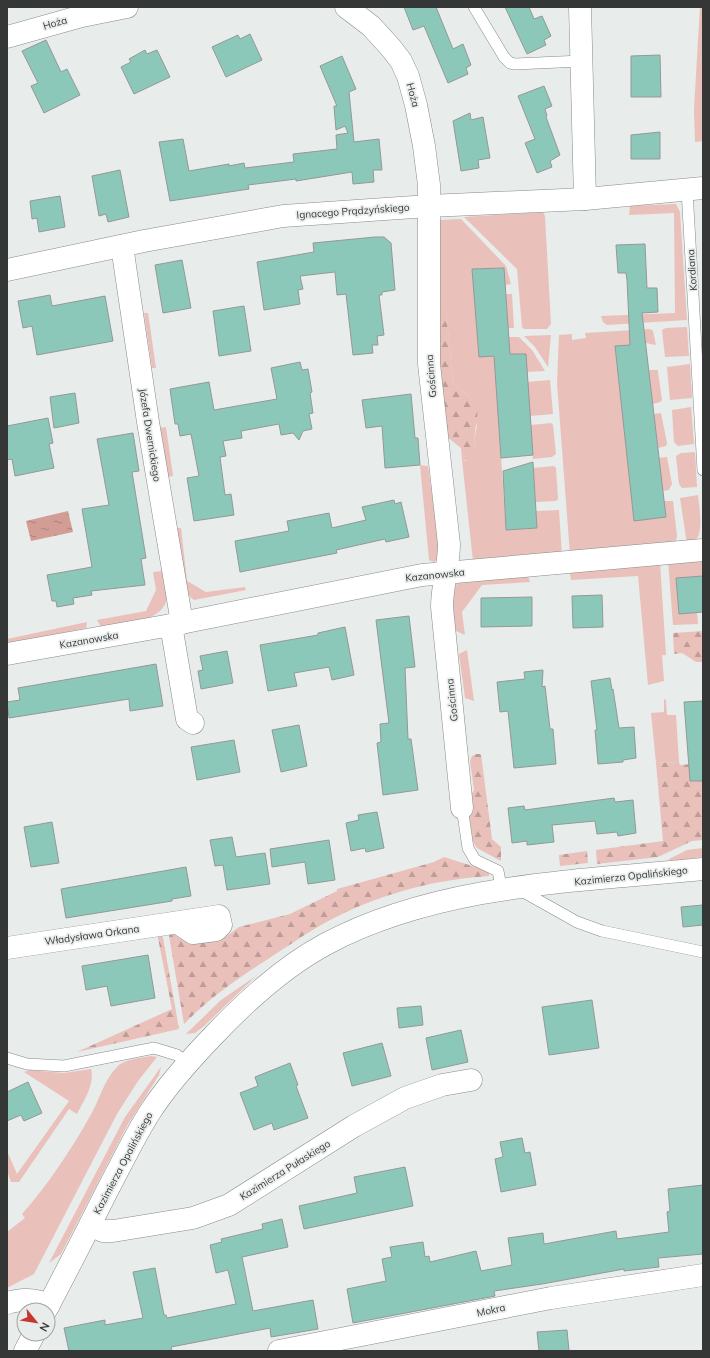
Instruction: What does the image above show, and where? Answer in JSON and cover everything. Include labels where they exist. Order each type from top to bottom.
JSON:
[{"type":"street","name":"Hoża","points":[[7,37],[82,16],[127,7]]},
{"type":"street","name":"Hoża","points":[[346,7],[372,26],[391,48],[408,76],[416,105],[424,146],[429,185],[429,206]]},
{"type":"street","points":[[580,7],[585,199]]},
{"type":"street","name":"Ignacego Prądzyńskiego","points":[[7,270],[122,246],[283,216],[429,206],[585,199],[695,189]]},
{"type":"street","name":"Gościnna","points":[[429,206],[429,364],[449,544],[449,560],[444,583],[463,811]]},
{"type":"street","name":"Józefa Dwernickiego","points":[[122,246],[177,624]]},
{"type":"street","name":"Kazanowska","points":[[7,654],[177,624],[411,576],[444,583],[703,550]]},
{"type":"street","points":[[177,624],[187,718],[193,723]]},
{"type":"street","name":"Kazimierza Opalińskiego","points":[[50,1302],[150,1112],[187,1063],[221,1027],[267,985],[295,963],[328,944],[360,929],[401,914],[454,900],[559,883],[703,869]]},
{"type":"street","name":"Władysława Orkana","points":[[7,948],[178,923]]},
{"type":"street","name":"Kazimierza Pułaskiego","points":[[90,1225],[103,1231],[114,1232],[192,1218],[228,1205],[354,1126],[405,1098],[442,1085],[471,1080]]},
{"type":"street","name":"Mokra","points":[[280,1351],[551,1298],[703,1275]]},
{"type":"street","points":[[7,1303],[27,1299],[40,1302]]},
{"type":"street","points":[[25,1351],[30,1342]]},
{"type":"lane","points":[[474,7],[504,57],[510,63],[582,61]]},
{"type":"lane","name":"Kordiana","points":[[695,189],[703,470]]},
{"type":"lane","name":"Gościnna","points":[[463,811],[468,848],[475,860],[498,871],[509,890]]},
{"type":"lane","points":[[553,908],[552,894],[555,887],[559,883]]},
{"type":"lane","points":[[509,890],[553,908],[577,922],[602,931],[703,952]]},
{"type":"lane","points":[[7,1058],[27,1064],[64,1066],[87,1063],[154,1048],[177,1055],[187,1063]]},
{"type":"green space","points":[[700,7],[703,7],[703,141],[695,142],[694,109]]},
{"type":"green space","points":[[676,204],[680,212],[687,320],[607,325],[603,322],[601,316],[675,313],[674,213],[629,215],[630,206]]},
{"type":"green space","points":[[543,212],[545,216],[551,324],[547,329],[524,329],[522,327],[517,269],[464,217]]},
{"type":"green space","points":[[461,219],[506,266],[511,284],[505,285],[504,268],[472,269],[479,357],[494,356],[506,530],[537,528],[536,511],[559,510],[562,556],[473,561],[462,460],[466,461],[475,451],[474,441],[477,426],[469,396],[453,383],[446,311],[434,308],[439,220]]},
{"type":"green space","points":[[506,294],[512,294],[514,328],[508,328]]},
{"type":"green space","points":[[434,308],[446,310],[453,383],[469,396],[478,409],[474,441],[475,451],[472,461],[462,460],[461,448],[446,436]]},
{"type":"green space","points":[[144,313],[148,313],[156,368],[152,368]]},
{"type":"green space","points":[[687,327],[689,356],[665,357],[662,330],[666,328]]},
{"type":"green space","points":[[650,329],[653,331],[656,345],[646,343],[615,347],[634,520],[666,516],[664,501],[673,501],[677,536],[675,544],[570,555],[557,383],[559,335],[572,334],[572,340],[586,338],[585,333]]},
{"type":"green space","points":[[551,335],[548,367],[535,347],[524,336]]},
{"type":"green space","points":[[509,337],[519,337],[532,350],[545,371],[527,372],[510,354]]},
{"type":"green space","points":[[690,364],[692,398],[670,400],[667,367]]},
{"type":"green space","points":[[649,370],[658,370],[662,400],[653,404]]},
{"type":"green space","points":[[550,380],[553,414],[530,416],[527,382]]},
{"type":"green space","points":[[691,407],[694,444],[678,446],[674,442],[672,410]]},
{"type":"green space","points":[[661,413],[667,443],[666,446],[658,448],[654,414]]},
{"type":"green space","points":[[551,423],[553,425],[556,454],[552,457],[533,459],[531,425]]},
{"type":"green space","points":[[166,427],[173,476],[168,477],[159,428]]},
{"type":"green space","points":[[695,452],[697,487],[682,488],[679,484],[676,456],[681,453]]},
{"type":"green space","points":[[667,457],[672,484],[669,490],[663,491],[659,458]]},
{"type":"green space","points":[[420,465],[428,466],[440,553],[439,558],[434,562],[429,560]]},
{"type":"green space","points":[[554,466],[556,468],[558,499],[556,501],[536,502],[533,468]]},
{"type":"green space","points":[[698,495],[700,526],[698,537],[695,541],[687,544],[680,498]]},
{"type":"green space","points":[[176,528],[181,528],[187,581],[206,592],[245,587],[246,590],[194,600],[187,594]]},
{"type":"green space","points":[[703,558],[703,576],[676,578],[679,613],[697,612],[698,624],[673,625],[668,561]]},
{"type":"green space","points":[[660,563],[666,655],[662,655],[664,681],[648,685],[638,576],[571,580],[570,572]]},
{"type":"green space","points":[[163,571],[167,595],[165,604],[160,611],[151,617],[131,623],[101,627],[97,620],[146,611],[156,590],[153,572]]},
{"type":"green space","points":[[528,576],[530,582],[482,585],[462,612],[465,635],[456,631],[452,599],[455,587],[459,582]]},
{"type":"green space","points":[[87,622],[86,628],[7,644],[7,639]]},
{"type":"green space","points":[[703,631],[703,662],[696,662],[682,653],[674,654],[673,633]]},
{"type":"green space","points":[[467,650],[474,701],[465,698],[459,654]]},
{"type":"green space","points":[[664,699],[666,700],[667,715],[676,715],[679,762],[656,763],[651,713],[664,712]]},
{"type":"green space","points":[[481,754],[492,839],[501,847],[501,861],[477,848],[473,842],[467,800],[474,790],[470,761],[472,756]]},
{"type":"green space","points":[[679,762],[680,765],[703,763],[703,840],[692,841],[658,857],[597,864],[596,850],[663,841],[656,763]]},
{"type":"green space","points":[[703,848],[703,857],[671,861],[669,859],[687,850]]},
{"type":"green space","points":[[587,851],[588,863],[560,866],[559,855]]},
{"type":"green space","points":[[444,857],[485,870],[489,873],[489,876],[444,881],[421,886],[378,899],[336,917],[303,936],[254,968],[203,1006],[184,1024],[168,930],[191,943],[223,939],[239,927],[290,914],[337,891],[337,889],[434,862]]},
{"type":"green space","points":[[162,932],[179,1029],[77,1052],[172,1009],[157,933]]},
{"type":"green space","points":[[256,976],[204,1026],[195,1033],[186,1034],[221,1000]]},
{"type":"green space","points":[[151,1056],[157,1057],[138,1081],[117,1114],[34,1274],[7,1288],[7,1232],[25,1218],[22,1214],[58,1168],[74,1143],[112,1073],[120,1064],[124,1062]]},
{"type":"green space","points":[[161,1067],[159,1075],[127,1126],[61,1254],[49,1263],[125,1117]]},
{"type":"green space","points":[[91,1069],[92,1075],[90,1086],[86,1098],[77,1114],[69,1109],[19,1182],[11,1182],[7,1171],[7,1151],[17,1174],[69,1101],[24,1072],[29,1070],[64,1073]]},
{"type":"water","points":[[68,511],[73,532],[31,541],[26,521]]},
{"type":"building","points":[[404,7],[436,7],[453,49],[463,44],[471,65],[466,68],[468,74],[448,83],[424,26],[413,30]]},
{"type":"building","points":[[505,7],[529,7],[534,19],[542,16],[551,36],[544,40],[546,45],[527,54]]},
{"type":"building","points":[[250,34],[262,60],[226,77],[212,47],[238,35],[240,39]]},
{"type":"building","points":[[46,40],[61,72],[67,69],[80,95],[44,113],[31,86],[38,83],[22,51]]},
{"type":"building","points":[[145,50],[147,54],[157,50],[170,77],[134,94],[121,67],[131,62],[129,59]]},
{"type":"building","points":[[660,55],[661,97],[631,97],[631,56]]},
{"type":"building","points":[[342,56],[356,89],[349,92],[354,142],[379,139],[382,170],[373,170],[374,182],[353,184],[352,172],[296,181],[296,179],[248,185],[249,189],[170,201],[159,142],[183,139],[189,171],[229,164],[229,166],[244,163],[245,168],[294,162],[293,154],[337,149],[336,135],[348,133],[345,126],[336,130],[334,106],[337,106],[320,66]]},
{"type":"building","points":[[544,86],[552,106],[545,109],[546,117],[560,155],[550,161],[552,167],[537,173],[525,143],[535,139],[518,96]]},
{"type":"building","points":[[470,113],[471,120],[483,117],[490,158],[478,160],[479,168],[461,171],[453,121]]},
{"type":"building","points":[[660,132],[660,159],[631,159],[631,135]]},
{"type":"building","points":[[120,170],[129,217],[108,222],[106,214],[99,216],[92,176]]},
{"type":"building","points":[[60,196],[65,227],[39,232],[37,218],[32,219],[30,201]]},
{"type":"building","points":[[384,237],[391,243],[395,290],[382,292],[382,295],[379,295],[384,335],[377,336],[378,345],[372,345],[373,353],[353,355],[346,294],[337,295],[335,272],[300,276],[303,289],[298,290],[300,304],[264,310],[257,262],[314,252],[313,243]]},
{"type":"building","points":[[645,244],[647,288],[657,288],[658,312],[642,313],[666,517],[634,521],[615,346],[630,345],[627,280],[626,273],[618,273],[616,245]]},
{"type":"building","points":[[182,260],[191,308],[163,313],[155,265]]},
{"type":"building","points":[[504,268],[510,354],[526,354],[533,455],[501,458],[494,356],[479,357],[472,269]]},
{"type":"building","points":[[50,295],[52,306],[105,296],[113,341],[37,355],[32,326],[23,328],[18,301]]},
{"type":"building","points":[[244,306],[251,351],[219,356],[213,311]]},
{"type":"building","points":[[300,362],[302,370],[308,369],[312,392],[310,393],[313,413],[309,414],[312,429],[303,431],[299,440],[293,433],[281,435],[279,424],[241,431],[242,438],[223,441],[226,456],[220,457],[225,495],[231,494],[234,515],[194,521],[187,478],[199,476],[191,434],[180,436],[178,424],[175,424],[170,389],[209,382],[214,410],[277,399],[271,368]]},
{"type":"building","points":[[75,393],[79,423],[54,428],[50,397]]},
{"type":"building","points":[[411,394],[415,438],[418,438],[420,465],[385,468],[382,426],[366,428],[362,400]]},
{"type":"building","points":[[48,418],[53,443],[49,444],[54,468],[15,476],[12,459],[7,460],[7,426]]},
{"type":"building","points":[[133,433],[139,471],[132,472],[146,558],[141,559],[145,585],[91,591],[92,595],[73,598],[74,604],[57,607],[56,601],[52,601],[47,575],[92,567],[82,509],[109,505],[97,439]]},
{"type":"building","points":[[533,462],[537,528],[506,530],[503,471]]},
{"type":"building","points":[[394,500],[395,504],[401,502],[409,537],[386,542],[385,539],[336,550],[337,553],[240,572],[235,541],[289,531],[287,521],[329,513],[332,528],[366,520],[362,507]]},
{"type":"building","points":[[703,576],[703,612],[679,614],[676,578]]},
{"type":"building","points":[[602,595],[603,627],[573,628],[572,596]]},
{"type":"building","points":[[532,597],[532,626],[481,627],[481,598]]},
{"type":"building","points":[[409,616],[415,667],[405,668],[408,739],[411,739],[418,790],[383,795],[377,743],[381,742],[380,724],[389,723],[376,620]]},
{"type":"building","points":[[345,627],[354,675],[332,680],[329,667],[294,673],[297,686],[268,691],[260,645],[318,635],[318,633]]},
{"type":"building","points":[[227,651],[233,683],[201,689],[198,671],[203,670],[200,656]]},
{"type":"building","points":[[156,664],[163,706],[130,711],[129,699],[9,718],[7,702],[20,700],[18,688]]},
{"type":"building","points":[[543,670],[542,687],[545,686],[550,729],[553,729],[556,764],[514,768],[508,711],[500,712],[497,682],[525,679],[524,672]]},
{"type":"building","points":[[610,678],[619,728],[634,727],[636,758],[623,760],[623,762],[598,764],[595,730],[597,730],[591,681]]},
{"type":"building","points":[[703,701],[703,781],[690,781],[684,702]]},
{"type":"building","points":[[299,725],[307,766],[281,772],[272,730]]},
{"type":"building","points":[[234,740],[240,772],[197,780],[191,747]]},
{"type":"building","points":[[614,798],[615,802],[633,800],[636,833],[618,836],[617,832],[597,834],[595,821],[552,825],[554,842],[527,845],[527,841],[512,843],[508,808],[524,806],[525,810]]},
{"type":"building","points":[[377,812],[384,848],[366,852],[365,848],[351,851],[346,823],[359,820],[358,815]]},
{"type":"building","points":[[52,822],[59,863],[31,867],[24,827]]},
{"type":"building","points":[[232,837],[236,857],[265,853],[270,884],[227,890],[223,865],[215,866],[210,840]]},
{"type":"building","points":[[329,840],[335,880],[308,884],[305,862],[272,867],[270,849]]},
{"type":"building","points":[[186,867],[191,896],[172,899],[172,901],[66,918],[61,889]]},
{"type":"building","points":[[703,905],[703,925],[683,927],[681,907]]},
{"type":"building","points":[[148,955],[155,998],[111,1006],[107,986],[86,990],[82,966]]},
{"type":"building","points":[[592,1000],[599,1048],[549,1055],[542,1007]]},
{"type":"building","points":[[421,1006],[423,1025],[399,1028],[397,1008]]},
{"type":"building","points":[[461,1030],[468,1062],[432,1070],[426,1038]]},
{"type":"building","points":[[382,1043],[391,1076],[352,1086],[343,1053]]},
{"type":"building","points":[[290,1063],[298,1085],[296,1086],[308,1118],[274,1130],[272,1123],[254,1130],[240,1093],[258,1086],[255,1077]]},
{"type":"building","points":[[28,1082],[42,1113],[24,1121],[21,1115],[7,1121],[7,1092]]},
{"type":"building","points":[[522,1138],[525,1153],[530,1152],[536,1185],[501,1192],[495,1159],[503,1157],[500,1142]]},
{"type":"building","points":[[405,1167],[413,1206],[304,1229],[299,1206],[357,1193],[354,1177]]},
{"type":"building","points":[[703,1185],[703,1254],[658,1258],[659,1267],[624,1271],[624,1269],[494,1291],[495,1296],[353,1323],[347,1289],[386,1281],[382,1259],[392,1257],[390,1247],[423,1242],[425,1257],[429,1256],[430,1262],[476,1251],[481,1271],[512,1265],[508,1238],[543,1233],[544,1244],[616,1231],[617,1239],[669,1232],[667,1212],[670,1211],[668,1189]]},
{"type":"building","points":[[282,1219],[288,1247],[242,1257],[253,1311],[313,1300],[318,1329],[271,1337],[270,1328],[171,1347],[172,1351],[69,1351],[64,1328],[105,1320],[105,1325],[143,1318],[133,1272],[155,1268],[164,1315],[166,1315],[167,1318],[236,1304],[228,1270],[216,1273],[210,1245],[222,1242],[221,1239],[263,1229],[262,1224]]},
{"type":"building","points":[[567,1330],[569,1351],[539,1351],[537,1332]]}]
